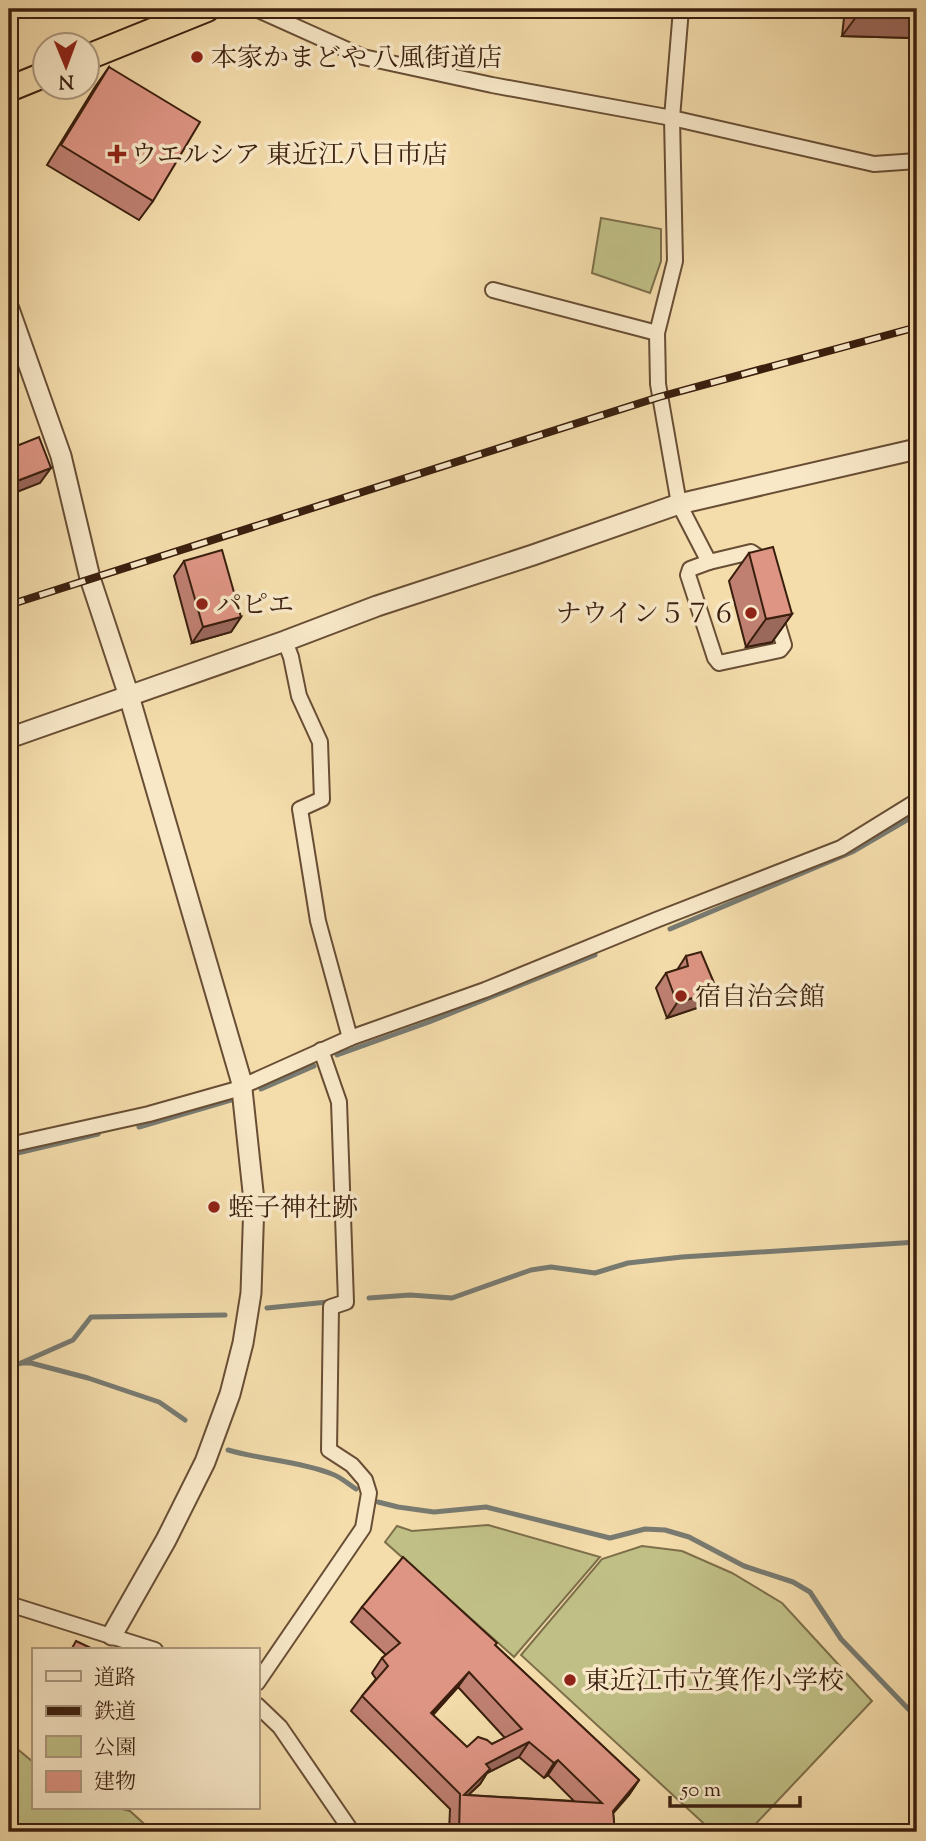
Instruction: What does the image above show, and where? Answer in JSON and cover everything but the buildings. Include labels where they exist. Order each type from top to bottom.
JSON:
[{"type":"highway","points":[[102,51],[207,9]]},
{"type":"highway","points":[[9,89],[32,80]]},
{"type":"street","points":[[256,9],[363,57],[492,85],[672,118],[874,164],[917,162]]},
{"type":"street","points":[[681,9],[672,118],[675,261],[657,333],[659,397],[679,504],[709,562]]},
{"type":"street","points":[[492,290],[657,333]]},
{"type":"street","points":[[9,309],[61,456],[90,578],[129,696],[242,1086],[254,1200],[251,1293],[243,1343],[230,1394],[205,1462],[166,1540],[113,1635]]},
{"type":"street","points":[[9,738],[377,606],[679,504],[917,449]]},
{"type":"street","points":[[751,552],[757,556],[784,645],[780,650],[719,663],[715,658],[688,575],[690,569],[709,562],[751,552]]},
{"type":"street","points":[[285,641],[299,696],[320,742],[322,799],[300,810],[318,921],[351,1038]]},
{"type":"street","points":[[9,1145],[149,1114],[242,1086],[351,1038],[485,990],[841,848],[917,801]]},
{"type":"street","points":[[259,1680],[363,1528],[369,1493],[365,1480],[352,1465],[329,1450],[331,1307],[346,1302],[338,1102],[321,1050]]},
{"type":"street","points":[[9,1604],[149,1648]]},
{"type":"street","points":[[259,1706],[280,1727],[352,1832]]},
{"type":"green space","points":[[601,218],[661,229],[661,261],[650,293],[592,273]]},
{"type":"green space","points":[[488,1525],[600,1557],[514,1657],[385,1542],[397,1526],[412,1531]]},
{"type":"green space","points":[[642,1546],[682,1551],[732,1573],[782,1603],[872,1701],[748,1832],[713,1832],[521,1655],[602,1559]]},
{"type":"green space","points":[[9,1742],[32,1761],[32,1810],[126,1810],[153,1832],[9,1832]]},
{"type":"waterway","points":[[670,929],[852,852],[917,814]]},
{"type":"waterway","points":[[337,1055],[429,1022],[595,955]]},
{"type":"waterway","points":[[261,1089],[314,1066]]},
{"type":"waterway","points":[[139,1127],[231,1100]]},
{"type":"waterway","points":[[9,1155],[98,1134]]},
{"type":"waterway","points":[[369,1298],[410,1295],[452,1298],[531,1270],[551,1267],[595,1273],[628,1263],[682,1257],[917,1242]]},
{"type":"waterway","points":[[267,1308],[328,1302]]},
{"type":"waterway","points":[[21,1363],[73,1340],[91,1317],[225,1315]]},
{"type":"waterway","points":[[9,1368],[21,1363],[31,1363],[88,1378],[159,1402],[185,1420]]},
{"type":"waterway","points":[[228,1450],[319,1470],[338,1477],[356,1489]]},
{"type":"waterway","points":[[378,1502],[434,1512],[486,1507],[610,1538],[645,1529],[665,1530],[689,1537],[744,1566],[793,1582],[810,1592],[841,1639],[917,1718]]},
{"type":"railway","points":[[9,605],[659,397],[917,327]]},
{"type":"place","name":"本家かまどや 八風街道店","points":[[197,57]]},
{"type":"place","name":"ウエルシア 東近江八日市店","points":[[117,154]]},
{"type":"place","name":"パピエ","points":[[202,604]]},
{"type":"place","name":"ナウイン５７６","points":[[751,613]]},
{"type":"place","name":"宿自治会館","points":[[681,996]]},
{"type":"place","name":"蛭子神社跡","points":[[214,1207]]},
{"type":"place","name":"東近江市立箕作小学校","points":[[570,1680]]}]
